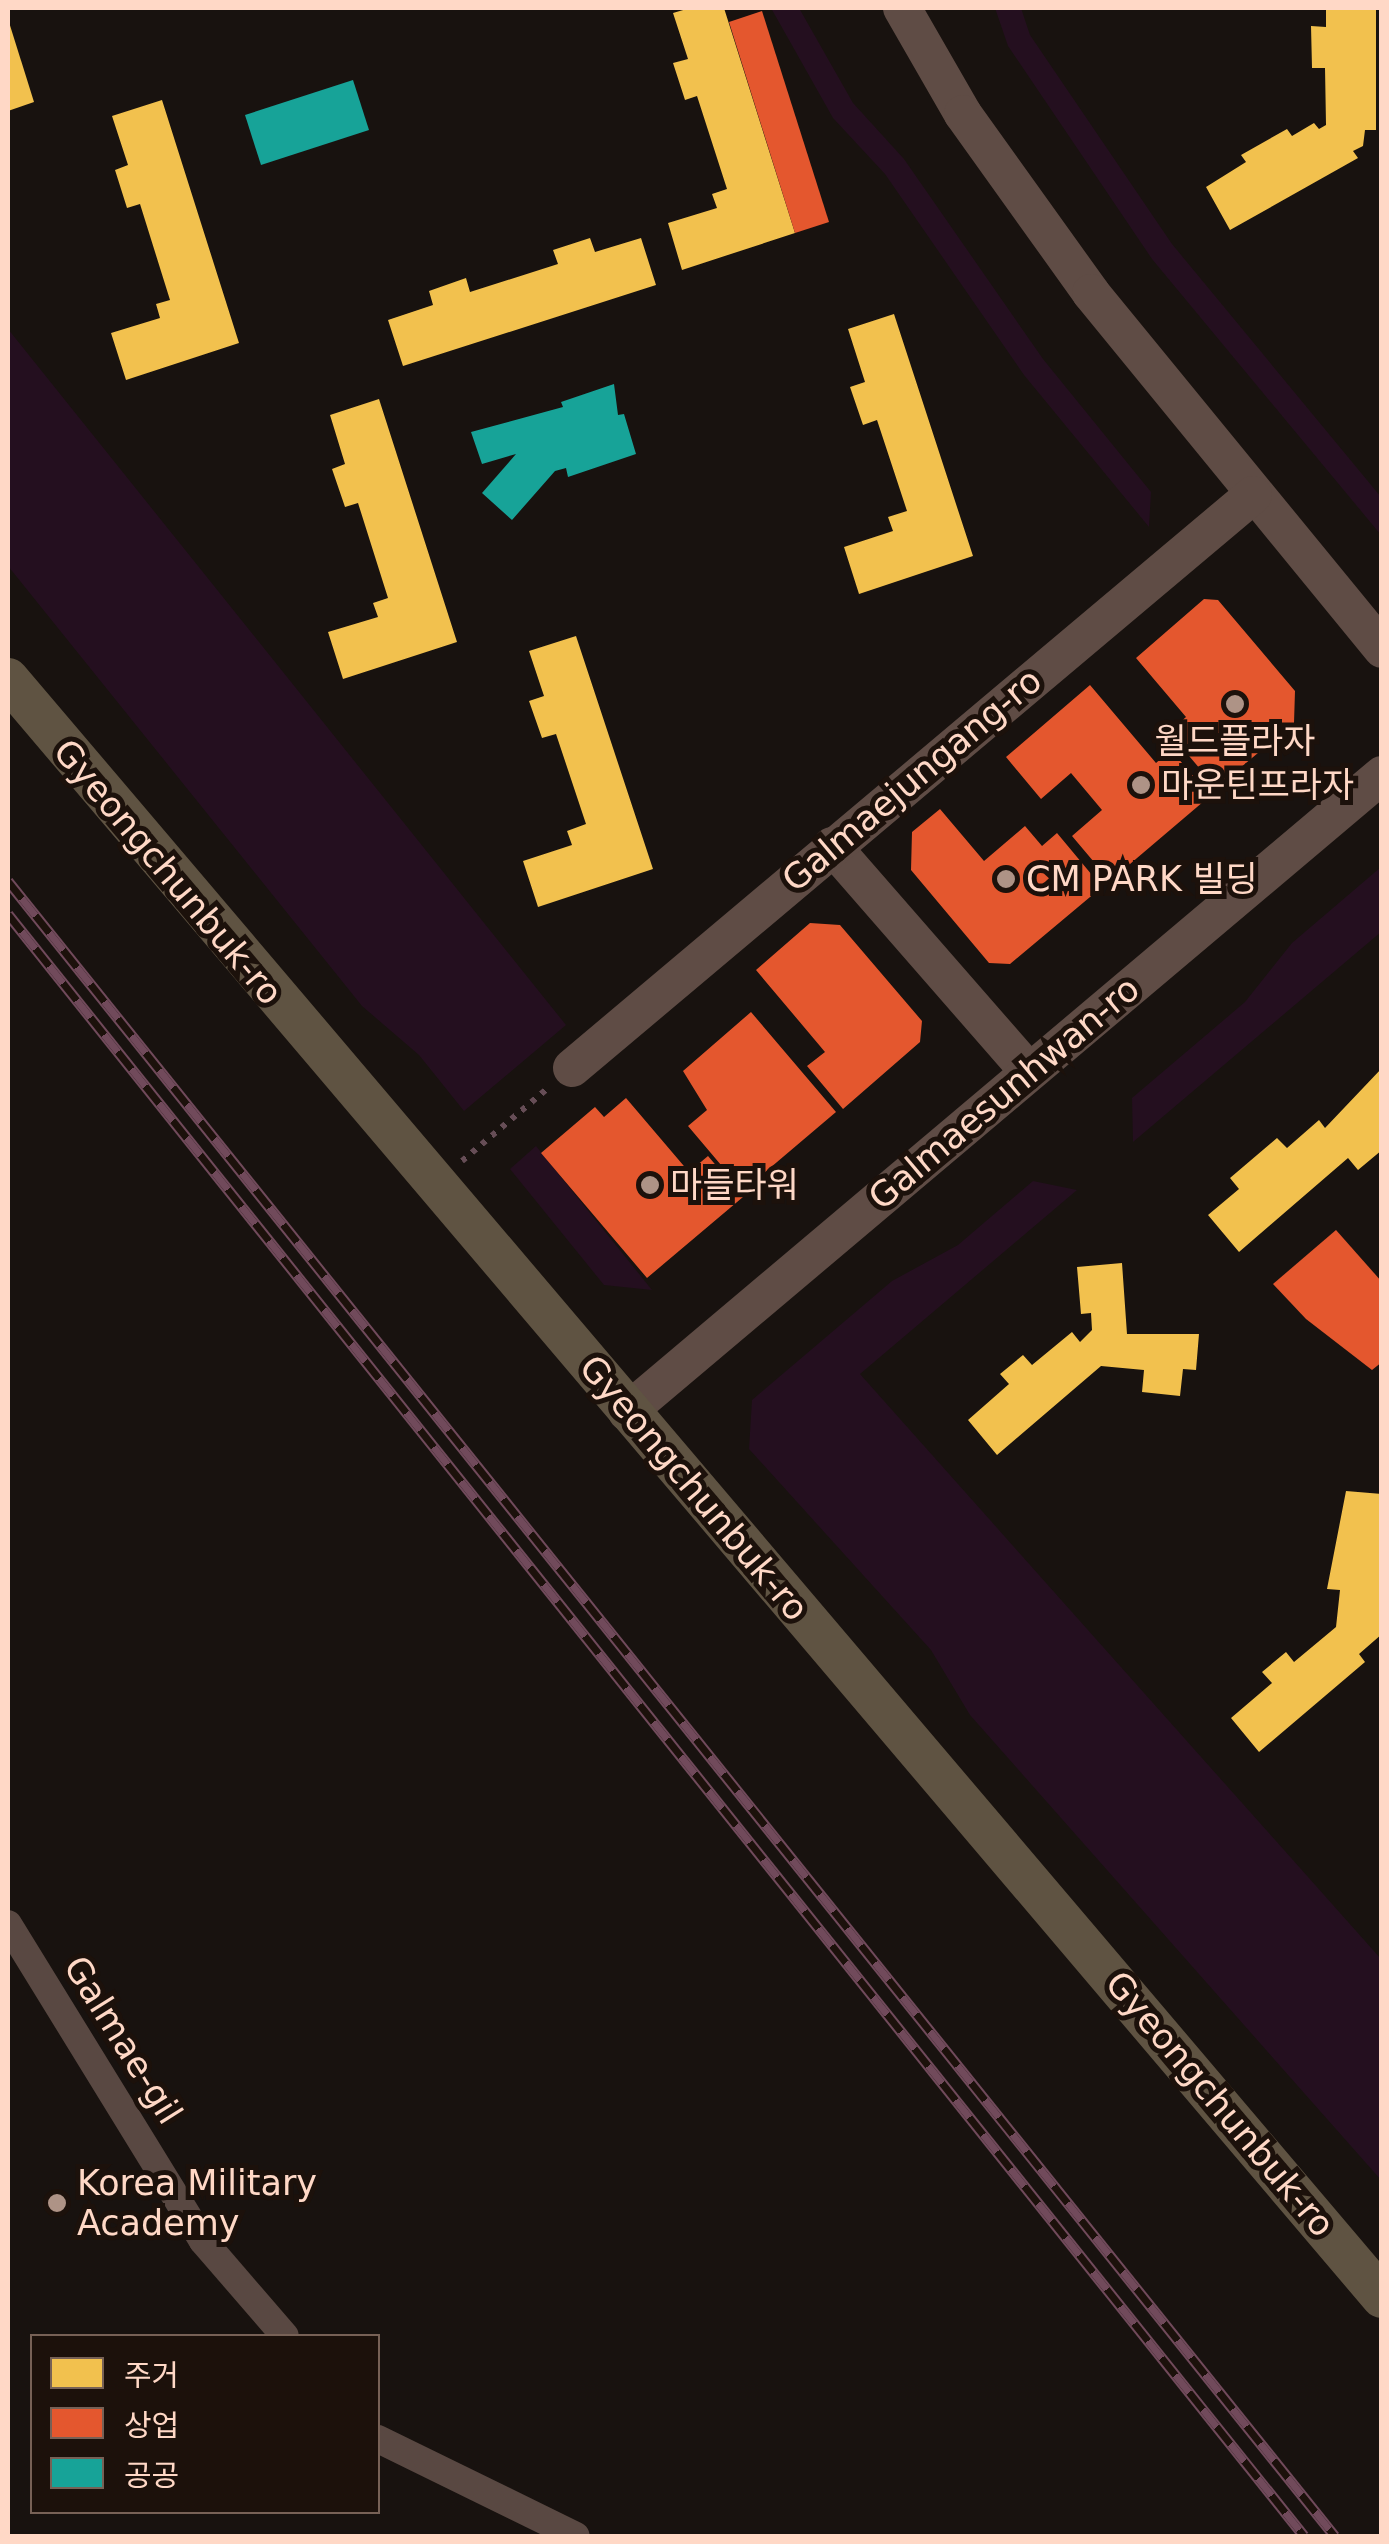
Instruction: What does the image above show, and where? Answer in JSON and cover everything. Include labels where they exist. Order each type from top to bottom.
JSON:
[{"type":"main road","name":"Gyeongchunbuk-ro","points":[[8,679],[1382,2297]]},
{"type":"street","points":[[902,8],[962,114],[1091,293],[1382,649]]},
{"type":"street","name":"Galmaejungang-ro","points":[[572,1068],[1253,495]]},
{"type":"street","name":"Galmaesunhwan-ro","points":[[628,1412],[1382,776]]},
{"type":"street","points":[[832,846],[1028,1071]]},
{"type":"street","name":"Galmae-gil","points":[[8,1924],[203,2241],[283,2334]]},
{"type":"street","points":[[380,2440],[576,2536]]},
{"type":"path","points":[[436,1183],[572,1068]]},
{"type":"shaded area","points":[[771,8],[799,8],[853,103],[904,159],[1043,359],[1151,492],[1149,527],[1024,375],[885,174],[833,118]]},
{"type":"shaded area","points":[[995,8],[1021,8],[1030,35],[1172,244],[1381,497],[1381,535],[1152,259],[1008,46]]},
{"type":"shaded area","points":[[8,329],[566,1025],[464,1111],[419,1055],[362,1006],[8,566]]},
{"type":"shaded area","points":[[1381,867],[1381,932],[1133,1142],[1132,1098],[1245,1002],[1292,943]]},
{"type":"shaded area","points":[[536,1146],[652,1290],[604,1285],[510,1169]]},
{"type":"shaded area","points":[[1033,1181],[1077,1190],[860,1374],[1381,1959],[1381,2180],[970,1715],[931,1650],[749,1449],[752,1400],[892,1281],[958,1245]]},
{"type":"building: 주거","points":[[690,8],[724,8],[795,233],[682,270],[668,223],[717,208],[712,194],[727,189],[697,96],[685,100],[673,63],[688,59],[673,13]]},
{"type":"building: 주거","points":[[1326,8],[1376,8],[1376,130],[1365,130],[1363,146],[1353,151],[1358,158],[1230,230],[1206,187],[1246,162],[1241,155],[1287,129],[1292,136],[1314,123],[1319,129],[1326,125],[1325,68],[1312,68],[1311,26],[1326,27]]},
{"type":"building: 주거","points":[[8,19],[34,102],[8,111]]},
{"type":"building: 주거","points":[[162,100],[239,343],[126,380],[111,333],[160,318],[156,304],[170,300],[140,204],[127,208],[115,170],[128,165],[112,116]]},
{"type":"building: 주거","points":[[590,238],[595,252],[641,238],[656,285],[403,366],[388,320],[433,305],[429,291],[466,278],[470,292],[558,264],[553,250]]},
{"type":"building: 주거","points":[[894,314],[973,556],[859,594],[844,547],[893,531],[888,517],[907,511],[877,420],[863,425],[850,387],[865,382],[848,329]]},
{"type":"building: 주거","points":[[379,399],[457,642],[343,679],[328,632],[378,617],[373,603],[388,598],[358,503],[345,507],[332,469],[345,464],[330,415]]},
{"type":"building: 주거","points":[[576,636],[653,869],[538,907],[523,861],[572,845],[567,831],[586,824],[556,734],[542,738],[529,701],[544,696],[529,651]]},
{"type":"building: 주거","points":[[1382,1068],[1382,1150],[1358,1170],[1348,1158],[1239,1252],[1208,1215],[1239,1189],[1230,1178],[1277,1138],[1287,1148],[1319,1120],[1325,1128]]},
{"type":"building: 주거","points":[[1122,1263],[1127,1334],[1199,1334],[1196,1370],[1183,1369],[1180,1396],[1142,1392],[1144,1370],[1101,1366],[997,1455],[968,1420],[1009,1384],[1000,1374],[1023,1355],[1032,1365],[1072,1332],[1080,1342],[1092,1330],[1091,1313],[1081,1314],[1077,1267]]},
{"type":"building: 주거","points":[[1346,1491],[1382,1494],[1382,1634],[1359,1654],[1365,1662],[1259,1752],[1231,1718],[1272,1683],[1262,1672],[1286,1652],[1294,1662],[1336,1627],[1340,1590],[1327,1589]]},
{"type":"building: 상업","points":[[762,11],[829,222],[795,233],[729,22]]},
{"type":"building: 상업","name":"월드플라자","points":[[1204,599],[1218,600],[1295,691],[1294,723],[1216,788],[1169,732],[1186,717],[1136,658]]},
{"type":"building: 상업","name":"마운틴프라자","points":[[1090,685],[1156,763],[1171,750],[1210,796],[1110,881],[1072,836],[1102,810],[1071,773],[1041,799],[1006,757]]},
{"type":"building: 상업","name":"CM PARK 빌딩","points":[[940,809],[984,861],[1025,826],[1042,846],[1057,833],[1102,887],[1010,964],[989,963],[911,870],[912,832]]},
{"type":"building: 상업","points":[[810,923],[840,925],[922,1021],[920,1042],[843,1109],[807,1066],[825,1052],[756,970]]},
{"type":"building: 상업","points":[[751,1012],[836,1112],[743,1191],[688,1126],[707,1110],[683,1071]]},
{"type":"building: 상업","name":"마들타워","points":[[626,1098],[689,1172],[708,1156],[743,1197],[647,1278],[541,1153],[595,1107],[604,1117]]},
{"type":"building: 상업","points":[[1336,1230],[1382,1282],[1382,1362],[1372,1370],[1306,1319],[1273,1284]]},
{"type":"building: 공공","points":[[353,80],[369,130],[261,165],[245,115]]},
{"type":"building: 공공","points":[[614,384],[618,415],[624,414],[636,454],[568,477],[566,468],[555,471],[512,520],[482,493],[516,454],[482,464],[471,432],[563,407],[561,402]]},
{"type":"railway","points":[[8,881],[1335,2536]]},
{"type":"railway","points":[[8,914],[1304,2536]]},
{"type":"place","name":"월드플라자","points":[[1235,704]]},
{"type":"place","name":"마운틴프라자","points":[[1141,785]]},
{"type":"place","name":"CM PARK 빌딩","points":[[1006,879]]},
{"type":"place","name":"마들타워","points":[[650,1185]]},
{"type":"place","name":"Korea Military Academy","points":[[57,2203]]}]
